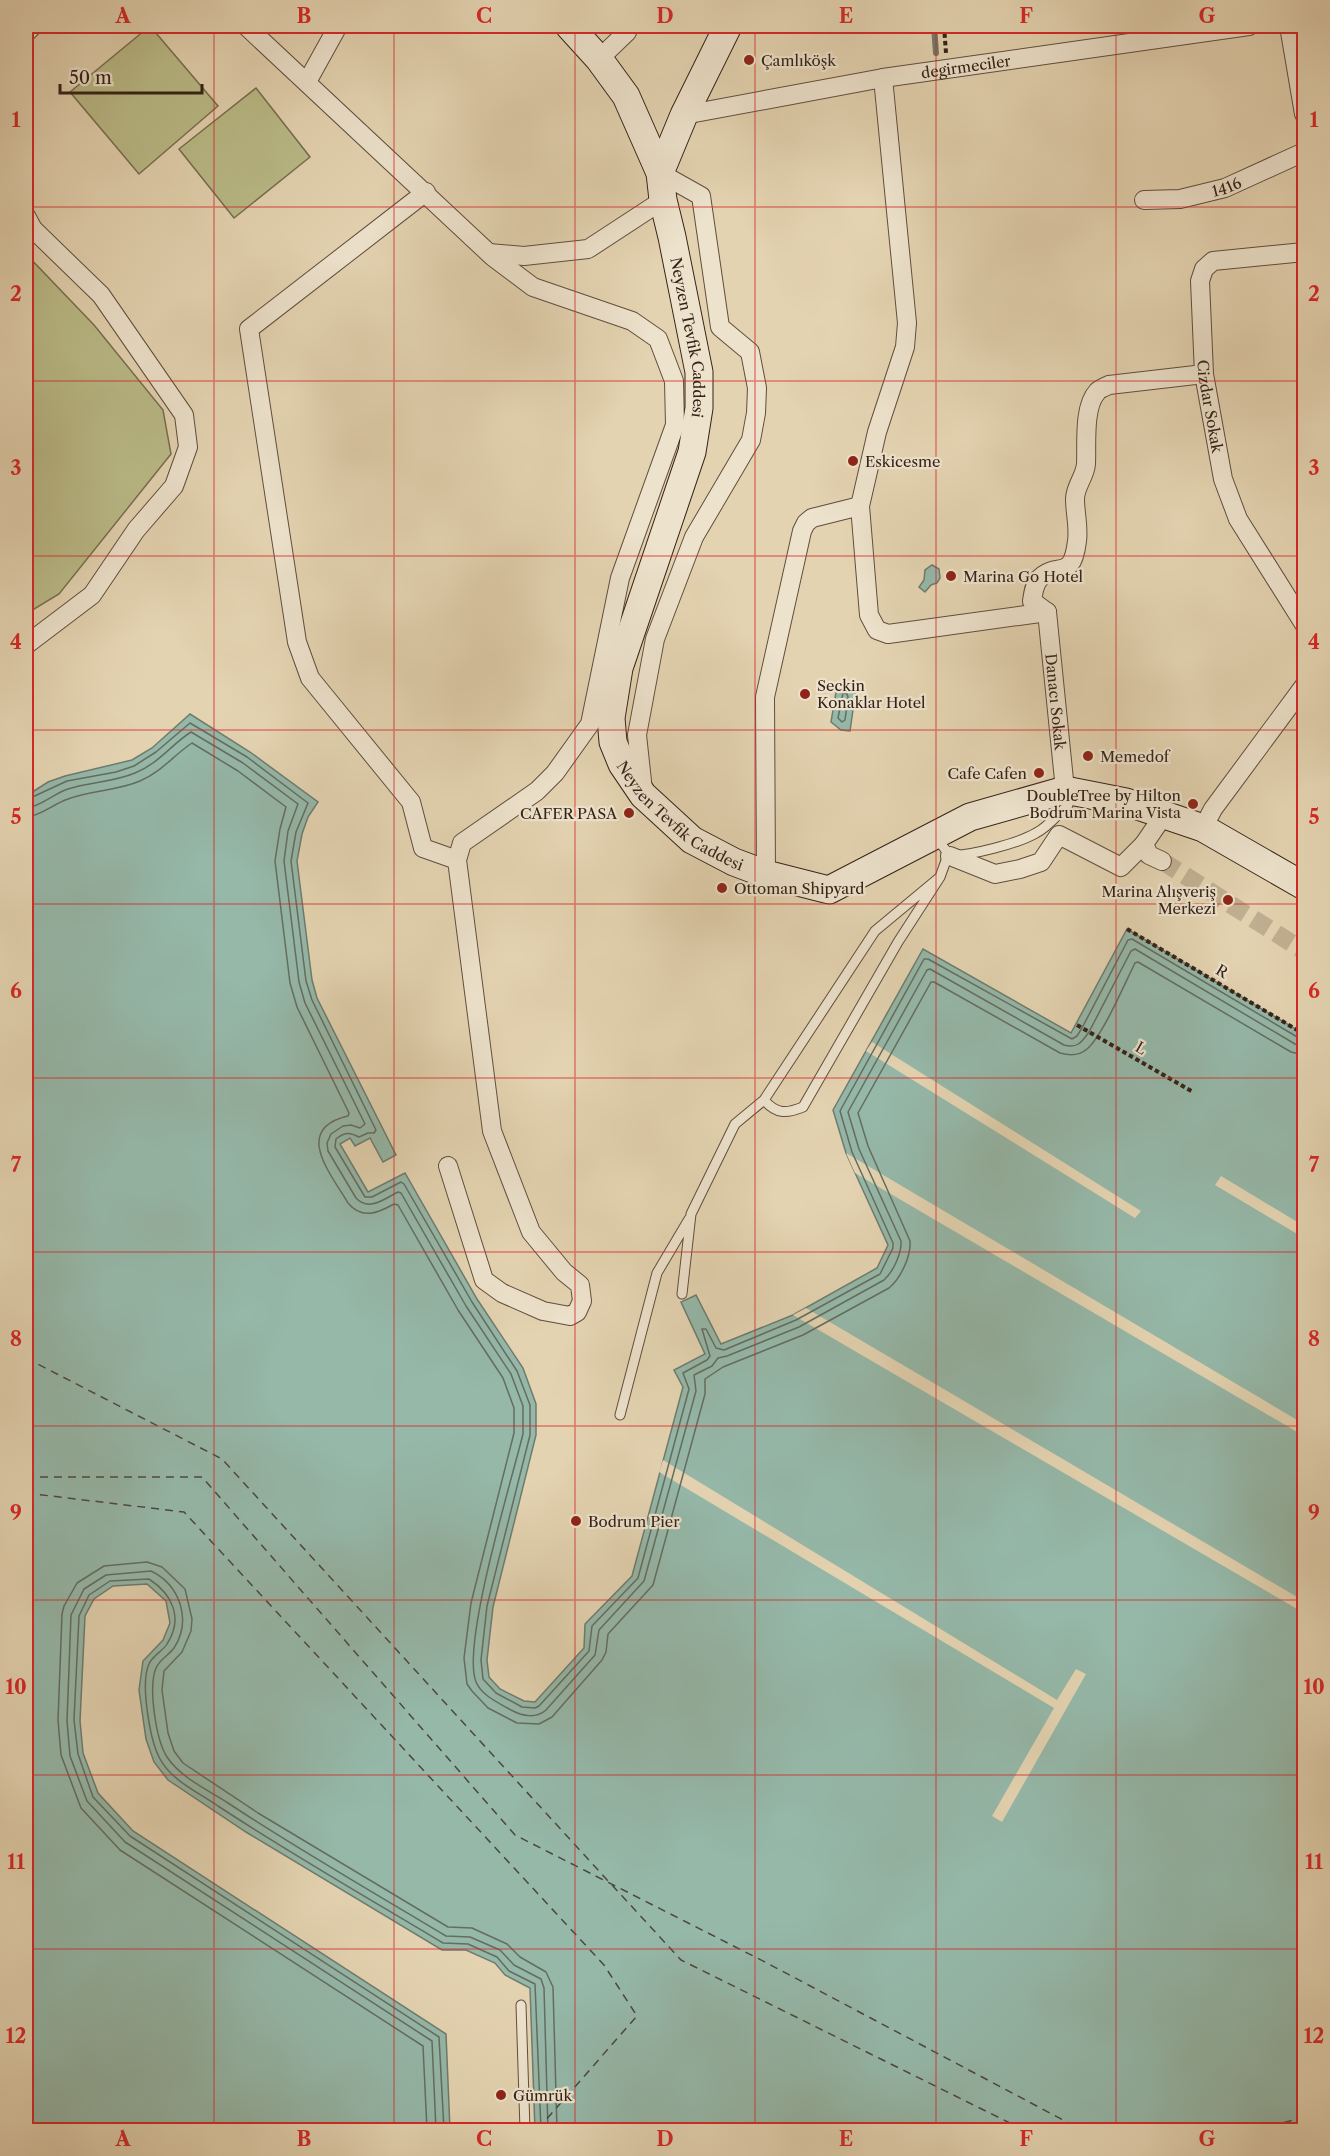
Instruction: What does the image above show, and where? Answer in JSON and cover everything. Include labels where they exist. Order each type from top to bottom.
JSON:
[{"type":"main road","points":[[569,26],[599,59],[626,96],[660,173]]},
{"type":"main road","points":[[660,173],[684,116],[729,26]]},
{"type":"main road","name":"Neyzen Tevfik Caddesi","points":[[660,173],[663,200],[699,372],[699,408],[692,452],[619,668],[611,718],[613,742],[622,765],[644,795],[692,840],[734,862],[766,874],[829,890],[944,849],[970,817],[1067,791],[1126,802],[1203,828],[1305,886]]},
{"type":"street","points":[[26,33],[33,26]]},
{"type":"street","points":[[246,26],[489,253],[533,287],[632,321],[657,339],[674,381],[675,425],[620,578],[590,724],[555,773],[537,791],[462,843],[457,860],[492,1131],[531,1232],[564,1272],[580,1285],[582,1301],[578,1312],[570,1316],[543,1311],[502,1293],[484,1280],[448,1166]]},
{"type":"street","points":[[307,82],[338,26]]},
{"type":"street","points":[[599,59],[627,32],[629,26]]},
{"type":"street","name":"degirmeciler","points":[[684,116],[883,78],[1249,26]]},
{"type":"street","points":[[1289,26],[1305,114]]},
{"type":"street","points":[[883,78],[907,323],[904,347],[877,432],[860,506],[869,615],[877,630],[888,634],[1047,612]]},
{"type":"street","name":"1416","points":[[1144,200],[1180,199],[1225,188],[1305,152]]},
{"type":"street","points":[[644,795],[637,735],[655,639],[694,537],[751,440],[756,413],[757,388],[750,352],[720,327],[701,196],[660,173]]},
{"type":"street","points":[[426,192],[249,329],[297,642],[310,678],[411,802],[423,848],[457,860]]},
{"type":"street","points":[[489,253],[524,256],[588,249],[663,200]]},
{"type":"street","points":[[26,216],[33,229],[101,295],[184,416],[188,447],[174,486],[136,530],[92,595],[26,645]]},
{"type":"street","name":"Cizdar Sokak","points":[[1305,252],[1213,261],[1204,269],[1200,280],[1204,374],[1223,479],[1238,519],[1305,624]]},
{"type":"street","points":[[1047,612],[1032,601],[1035,585],[1048,573],[1064,570],[1075,558],[1078,538],[1075,499],[1077,485],[1086,465],[1085,449],[1090,403],[1097,392],[1108,385],[1204,374]]},
{"type":"street","points":[[766,874],[765,697],[802,531],[812,518],[860,506]]},
{"type":"street","name":"Danacı Sokak","points":[[1047,612],[1067,791]]},
{"type":"street","points":[[1203,828],[1214,809],[1305,686]]},
{"type":"street","points":[[944,849],[995,874],[1041,862],[1059,835],[1121,867],[1144,844],[1159,822]]},
{"type":"street","points":[[1144,844],[1149,855],[1162,861]]},
{"type":"lane","points":[[764,1100],[771,1108],[789,1113],[803,1107],[898,942],[940,877],[944,849],[966,856],[1037,833],[1068,805],[1067,791]]},
{"type":"lane","points":[[620,1415],[657,1273],[692,1214],[735,1124],[764,1100],[875,931],[940,877]]},
{"type":"lane","points":[[682,1294],[692,1214]]},
{"type":"lane","points":[[521,2005],[525,2130]]},
{"type":"path","points":[[944,26],[947,69]]},
{"type":"path","name":"R","points":[[1127,929],[1305,1034]]},
{"type":"path","name":"L","points":[[1077,1025],[1193,1092]]},
{"type":"green space","points":[[150,26],[218,106],[139,174],[70,92]]},
{"type":"green space","points":[[256,88],[310,157],[234,218],[179,149]]},
{"type":"green space","points":[[26,254],[94,325],[163,410],[171,454],[59,594],[26,614]]},
{"type":"water","points":[[932,565],[939,569],[940,578],[925,592],[919,587],[924,580],[925,570]]},
{"type":"water","points":[[837,686],[856,689],[850,731],[841,730],[831,722]]},
{"type":"water","points":[[190,714],[250,752],[318,802],[308,817],[297,861],[312,980],[317,998],[396,1155],[383,1162],[370,1138],[355,1146],[350,1138],[340,1144],[368,1192],[405,1173],[477,1299],[523,1368],[536,1404],[536,1435],[493,1607],[487,1660],[489,1677],[500,1689],[524,1701],[535,1702],[584,1648],[585,1624],[632,1576],[683,1387],[674,1370],[705,1354],[681,1302],[696,1295],[721,1344],[793,1315],[877,1268],[888,1245],[846,1153],[833,1110],[923,949],[1071,1033],[1127,929],[1304,1034],[1304,2130],[535,2130],[530,1988],[505,1975],[495,1963],[466,1950],[442,1950],[246,1832],[168,1780],[154,1762],[146,1739],[139,1690],[143,1661],[163,1640],[170,1623],[166,1601],[147,1584],[113,1586],[94,1599],[85,1616],[80,1721],[83,1753],[98,1793],[133,1831],[446,2034],[450,2130],[26,2130],[26,796],[48,782],[65,776],[132,760],[152,748]]},
{"type":"pier","points":[[872,1042],[1141,1211],[1135,1218],[866,1051]]},
{"type":"pier","points":[[846,1153],[1304,1424],[1304,1436],[855,1173]]},
{"type":"pier","points":[[1221,1176],[1304,1226],[1304,1238],[1215,1185]]},
{"type":"pier","points":[[806,1308],[1304,1601],[1304,1613],[793,1315]]},
{"type":"pier","points":[[663,1460],[1057,1700],[1076,1669],[1086,1674],[1002,1822],[992,1816],[1054,1708],[659,1472]]},
{"type":"waterway","points":[[934,26],[936,53]]},
{"type":"ferry route","points":[[26,1358],[222,1459],[609,1882]]},
{"type":"ferry route","points":[[26,1477],[202,1477],[515,1835],[765,1962],[1082,2130]]},
{"type":"ferry route","points":[[26,1493],[184,1512],[604,1965],[637,2016],[537,2130]]},
{"type":"ferry route","points":[[612,1885],[681,1960],[1024,2130]]},
{"type":"ferry route","points":[[1257,2130],[1304,2117]]},
{"type":"tunnel","points":[[1162,861],[1304,951]]},
{"type":"place","name":"Çamlıköşk","points":[[749,60]]},
{"type":"place","name":"Eskicesme","points":[[853,461]]},
{"type":"place","name":"Marina Go Hotel","points":[[951,576]]},
{"type":"place","name":"Seckin Konaklar Hotel","points":[[805,694]]},
{"type":"place","name":"Memedof","points":[[1088,756]]},
{"type":"place","name":"Cafe Cafen","points":[[1039,773]]},
{"type":"place","name":"DoubleTree by Hilton Bodrum Marina Vista","points":[[1193,804]]},
{"type":"place","name":"CAFER PASA","points":[[629,813]]},
{"type":"place","name":"Ottoman Shipyard","points":[[722,888]]},
{"type":"place","name":"Marina Alışveriş Merkezi","points":[[1228,900]]},
{"type":"place","name":"Bodrum Pier","points":[[576,1521]]},
{"type":"place","name":"Gümrük","points":[[501,2095]]}]
